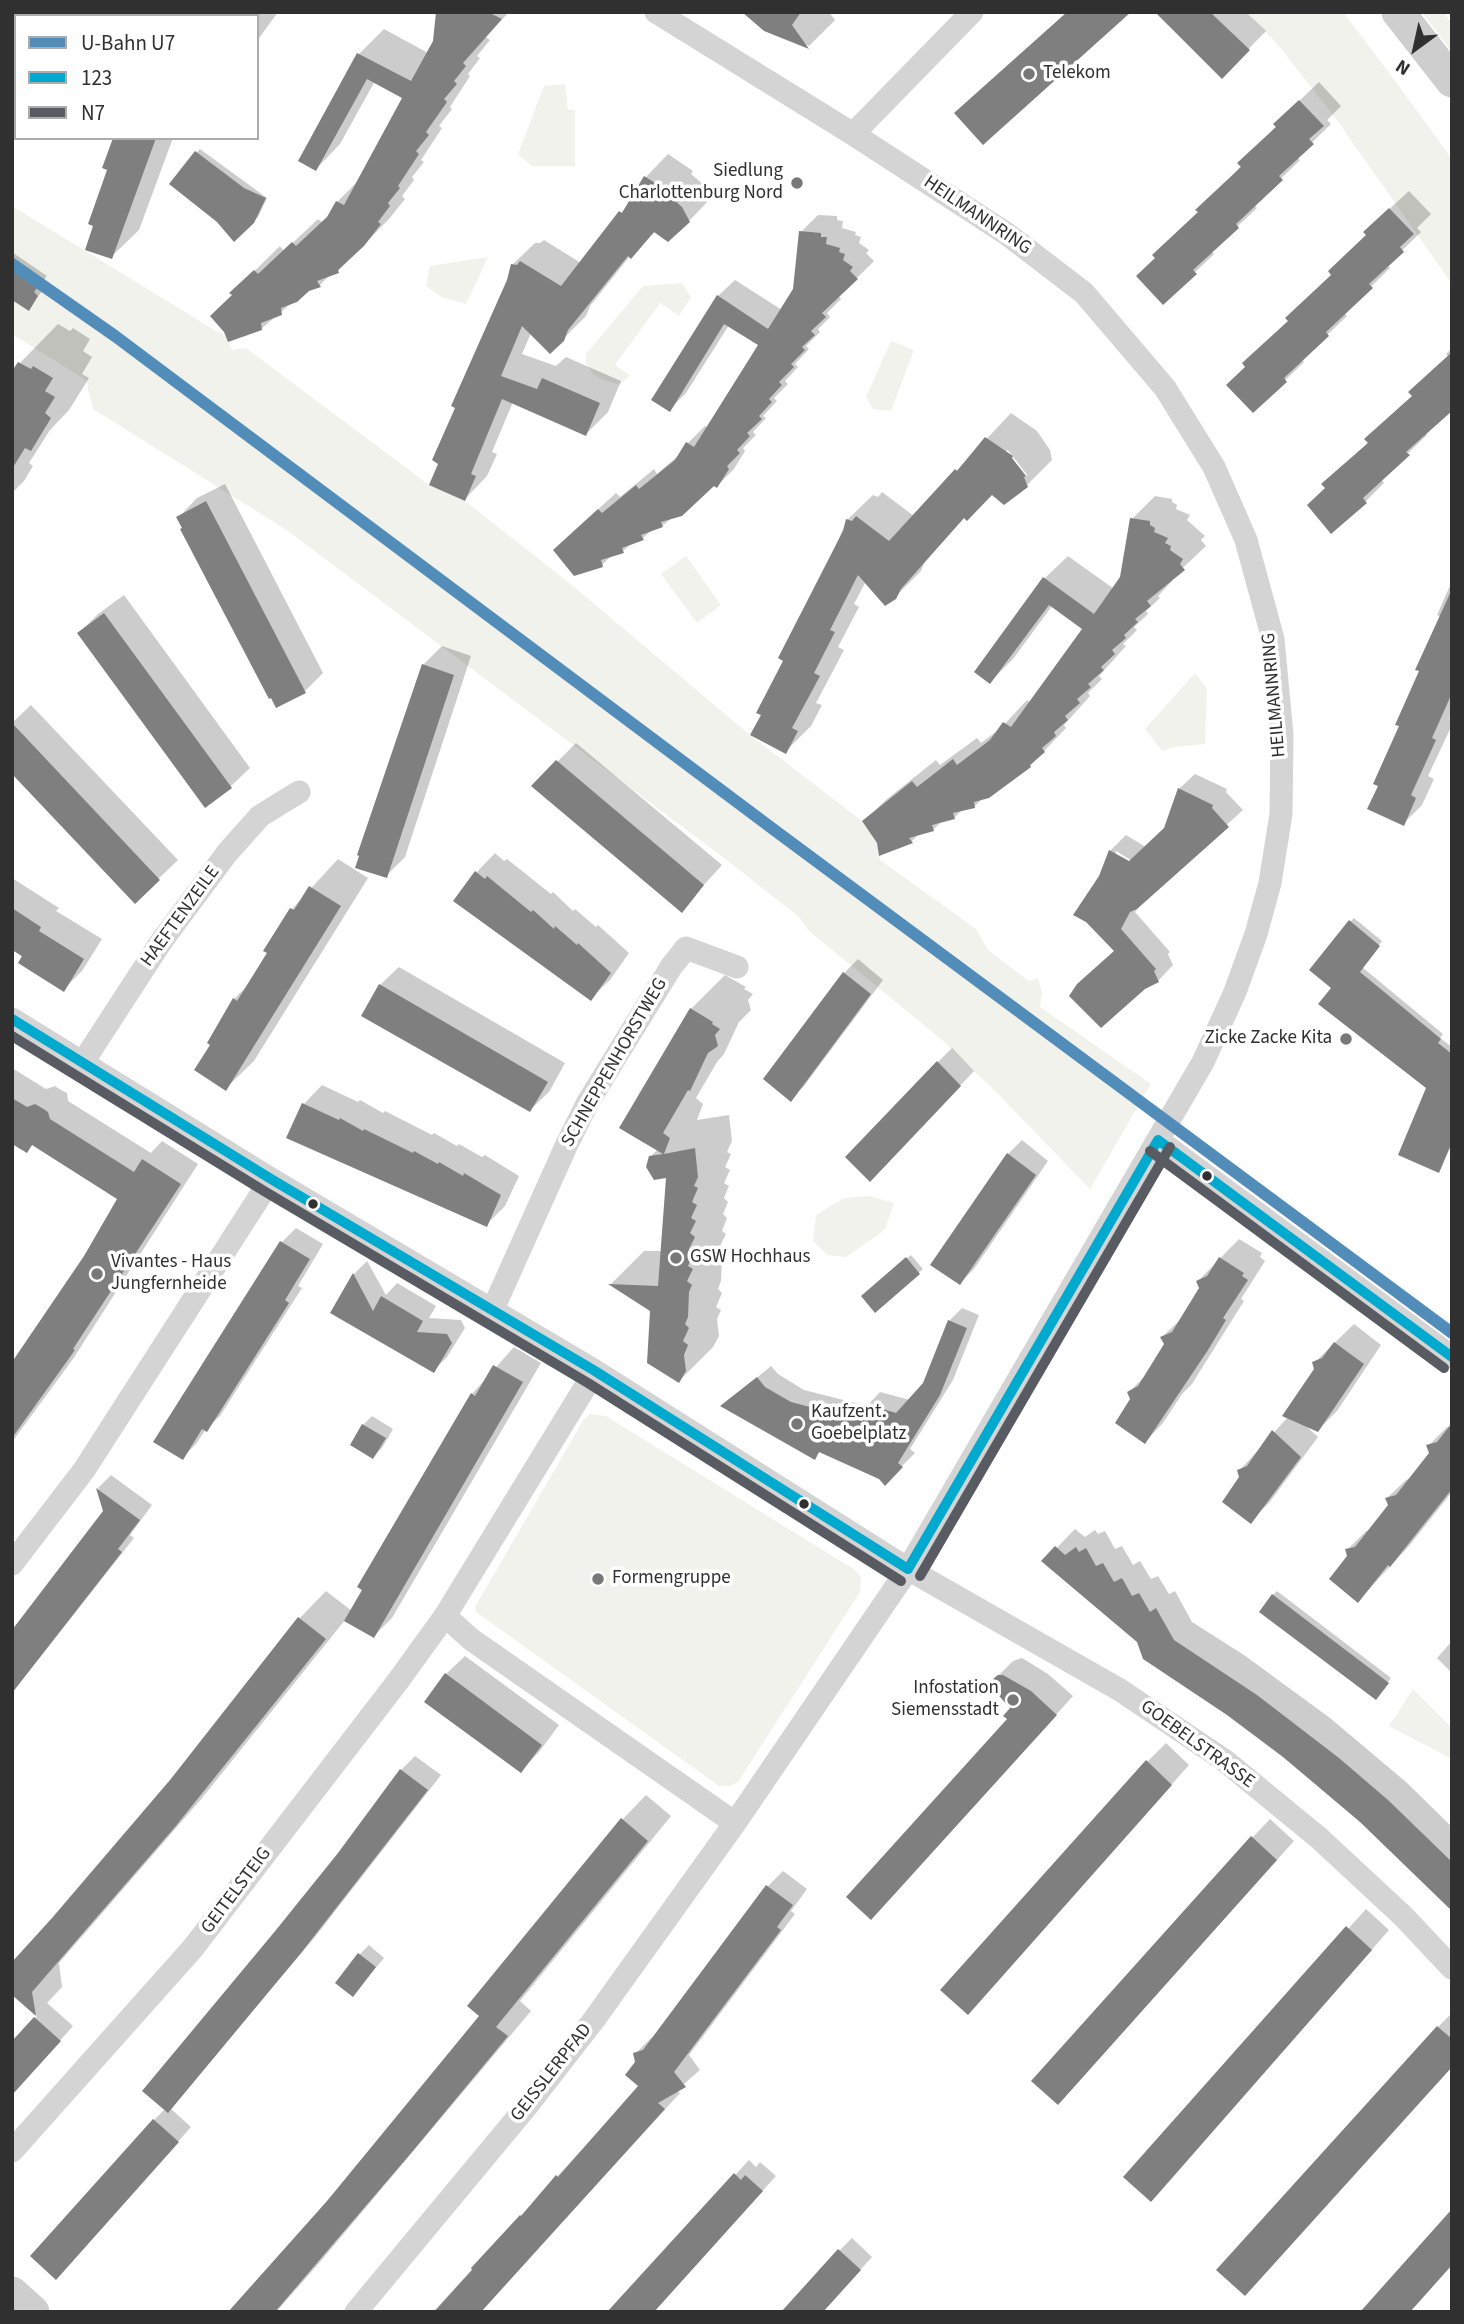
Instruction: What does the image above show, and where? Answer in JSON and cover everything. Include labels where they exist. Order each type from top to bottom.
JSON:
[{"type":"main road","points":[[1398,12],[1452,81]]},
{"type":"main road","points":[[12,2293],[33,2312]]},
{"type":"street","name":"HEILMANNRING","points":[[656,12],[853,134],[1007,234],[1084,293],[1165,388],[1214,467],[1246,540],[1273,639],[1282,735],[1278,831],[1270,883],[1256,934],[1235,992],[1203,1062],[908,1569]]},
{"type":"street","points":[[853,134],[972,12]]},
{"type":"street","name":"HAEFTENZEILE","points":[[83,1062],[166,935],[228,853],[260,816],[299,792]]},
{"type":"street","name":"SCHNEPPENHORSTWEG","points":[[493,1309],[583,1112],[671,967],[686,948],[737,968]]},
{"type":"street","name":"GOEBELSTRASSE","points":[[12,1019],[271,1179],[595,1371],[908,1569],[1120,1690],[1224,1760],[1319,1838],[1403,1916],[1452,1968]]},
{"type":"street","points":[[1158,1140],[1452,1357]]},
{"type":"street","points":[[12,1564],[84,1470],[271,1179]]},
{"type":"street","name":"GEITELSTEIG","points":[[12,2151],[193,1948],[445,1616],[595,1371]]},
{"type":"street","name":"GEISSLERPFAD","points":[[356,2312],[527,2106],[593,2021],[735,1823],[908,1569]]},
{"type":"street","points":[[445,1616],[472,1640],[735,1823]]},
{"type":"shaded area","points":[[1247,12],[1343,12],[1393,78],[1452,159],[1452,284],[1336,119],[1278,45]]},
{"type":"shaded area","points":[[1422,12],[1443,12],[1452,23],[1452,52]]},
{"type":"shaded area","points":[[565,84],[568,110],[575,110],[575,166],[532,166],[518,154],[544,86]]},
{"type":"shaded area","points":[[12,206],[226,337],[232,350],[246,348],[429,485],[465,501],[573,586],[750,735],[862,821],[877,843],[880,860],[976,929],[988,950],[1029,981],[1038,978],[1042,993],[1040,1007],[1151,1084],[1090,1189],[941,1039],[809,931],[799,917],[724,858],[288,531],[93,409],[86,380],[12,334]]},
{"type":"shaded area","points":[[488,257],[466,304],[443,298],[426,286],[430,266]]},
{"type":"shaded area","points":[[682,283],[691,297],[679,316],[660,303],[615,365],[630,375],[620,385],[593,374],[586,364],[586,354],[643,286]]},
{"type":"shaded area","points":[[891,341],[914,350],[891,411],[873,409],[866,397]]},
{"type":"shaded area","points":[[686,556],[721,605],[697,623],[661,574]]},
{"type":"shaded area","points":[[1195,673],[1207,689],[1205,744],[1162,751],[1145,729]]},
{"type":"shaded area","points":[[869,1196],[894,1203],[885,1229],[846,1257],[828,1255],[813,1241],[816,1215],[844,1198]]},
{"type":"shaded area","points":[[590,1414],[606,1416],[855,1570],[861,1577],[860,1592],[738,1782],[730,1786],[719,1786],[476,1612],[475,1607],[584,1419]]},
{"type":"shaded area","points":[[1413,1689],[1452,1728],[1452,1759],[1389,1726]]},
{"type":"building","points":[[436,12],[488,12],[502,19],[463,63],[466,66],[454,81],[457,84],[444,99],[447,102],[426,132],[429,135],[416,151],[419,154],[398,186],[400,188],[388,203],[390,206],[378,222],[381,224],[364,246],[338,270],[339,273],[317,281],[321,287],[309,291],[297,302],[281,308],[282,315],[261,323],[262,330],[228,342],[224,332],[210,316],[232,295],[229,293],[254,270],[258,274],[292,242],[296,246],[327,217],[336,201],[344,205],[402,98],[367,79],[316,171],[298,161],[357,53],[411,81],[433,41]]},
{"type":"building","points":[[742,12],[801,12],[792,25],[809,49],[764,31]]},
{"type":"building","name":"Telekom","points":[[1067,12],[1131,12],[983,145],[954,113]]},
{"type":"building","points":[[1155,12],[1210,12],[1250,50],[1222,79]]},
{"type":"building","points":[[1299,100],[1324,126],[1309,139],[1314,144],[1279,176],[1283,180],[1236,224],[1239,228],[1193,270],[1197,274],[1163,305],[1136,276],[1155,258],[1152,255],[1198,212],[1195,210],[1241,167],[1237,163],[1276,127],[1273,124]]},
{"type":"building","points":[[112,140],[155,140],[112,259],[85,250],[93,226],[88,224],[107,170],[102,168]]},
{"type":"building","points":[[195,151],[244,188],[266,198],[254,223],[234,242],[217,222],[169,184]]},
{"type":"building","points":[[644,176],[673,194],[671,197],[682,207],[690,222],[668,242],[654,232],[631,259],[628,256],[568,330],[564,341],[550,354],[522,326],[501,376],[537,389],[542,378],[600,403],[586,436],[502,399],[471,474],[476,476],[465,501],[429,485],[438,464],[432,460],[455,408],[451,406],[507,280],[511,264],[517,265],[520,261],[561,286],[619,211],[622,213]]},
{"type":"building","points":[[1389,208],[1414,234],[1400,247],[1404,252],[1369,284],[1373,288],[1326,332],[1329,336],[1284,378],[1287,382],[1253,413],[1226,385],[1245,367],[1242,363],[1288,321],[1285,318],[1331,275],[1328,271],[1366,235],[1363,232]]},
{"type":"building","points":[[799,231],[821,233],[821,237],[827,237],[826,244],[840,248],[839,252],[845,254],[843,260],[853,267],[850,271],[858,279],[822,313],[826,317],[811,331],[815,335],[802,347],[805,350],[791,364],[794,367],[779,382],[782,385],[759,416],[762,419],[747,433],[750,436],[737,450],[740,453],[727,466],[729,469],[717,488],[714,486],[682,516],[661,522],[663,527],[641,535],[644,540],[622,548],[624,553],[601,560],[603,567],[574,576],[553,550],[598,509],[602,513],[636,485],[639,489],[675,460],[686,442],[694,447],[758,345],[724,324],[670,412],[651,400],[717,295],[768,329],[793,289]]},
{"type":"building","points":[[12,267],[39,285],[34,292],[38,296],[29,311],[12,300]]},
{"type":"building","points":[[1452,352],[1452,411],[1406,452],[1410,455],[1363,498],[1367,503],[1331,534],[1307,505],[1325,488],[1321,484],[1368,443],[1364,439],[1412,396],[1408,392]]},
{"type":"building","points":[[18,362],[31,369],[33,366],[53,378],[45,391],[55,397],[45,413],[51,418],[31,451],[25,448],[12,469],[12,371]]},
{"type":"building","points":[[985,437],[1013,456],[1026,476],[1024,477],[1028,487],[1004,505],[992,495],[967,521],[964,518],[901,589],[896,599],[885,606],[858,575],[830,630],[835,632],[814,673],[820,676],[792,728],[798,731],[786,754],[750,735],[761,715],[756,713],[783,661],[778,658],[843,531],[846,519],[852,521],[856,516],[889,541],[955,469],[957,471]]},
{"type":"building","points":[[206,501],[306,693],[276,708],[180,529],[182,528],[176,517]]},
{"type":"building","points":[[1130,518],[1150,521],[1150,525],[1155,528],[1154,532],[1168,538],[1165,543],[1183,559],[1180,564],[1185,570],[1147,601],[1151,606],[1135,619],[1138,622],[1112,650],[1115,654],[1101,667],[1104,670],[1088,684],[1091,687],[1077,699],[1080,703],[1065,716],[1068,720],[1054,732],[1056,736],[1042,748],[1045,752],[1031,767],[989,798],[974,802],[975,808],[953,813],[955,819],[932,825],[934,831],[909,838],[913,843],[879,856],[877,843],[862,821],[912,781],[917,787],[953,759],[957,765],[990,740],[1003,722],[1011,727],[1082,629],[1049,605],[990,684],[974,672],[1043,577],[1094,614],[1120,577]]},
{"type":"building","points":[[1452,589],[1452,693],[1432,738],[1436,740],[1411,795],[1416,798],[1404,826],[1367,809],[1378,786],[1373,784],[1399,726],[1395,725],[1419,671],[1415,670]]},
{"type":"building","points":[[104,613],[232,788],[205,808],[77,633]]},
{"type":"building","points":[[422,664],[454,675],[387,878],[355,868],[359,856],[357,855]]},
{"type":"building","points":[[12,723],[160,880],[135,904],[12,774]]},
{"type":"building","points":[[556,760],[704,885],[682,913],[531,786]]},
{"type":"building","points":[[1178,788],[1213,805],[1212,808],[1229,827],[1137,909],[1130,912],[1121,929],[1156,969],[1154,971],[1159,982],[1145,989],[1101,1028],[1069,996],[1077,984],[1114,951],[1086,922],[1073,915],[1099,876],[1109,850],[1129,861],[1164,828]]},
{"type":"building","points":[[475,871],[485,879],[487,876],[554,929],[555,926],[577,945],[578,943],[611,973],[591,1001],[453,901]]},
{"type":"building","points":[[309,886],[341,906],[226,1091],[194,1070],[210,1045],[207,1043],[233,998],[237,1001],[267,953],[263,951],[290,908],[294,910]]},
{"type":"building","points":[[12,908],[41,927],[39,931],[84,959],[64,992],[18,963],[22,956],[12,950]]},
{"type":"building","points":[[1349,920],[1380,946],[1360,972],[1441,1039],[1438,1043],[1452,1054],[1452,1142],[1439,1173],[1398,1155],[1426,1088],[1318,1004],[1331,988],[1309,970]]},
{"type":"building","points":[[843,972],[871,994],[791,1102],[763,1079]]},
{"type":"building","points":[[379,984],[548,1082],[530,1112],[361,1016]]},
{"type":"building","points":[[690,1008],[720,1029],[715,1035],[718,1046],[708,1053],[690,1091],[688,1090],[663,1133],[670,1138],[664,1154],[695,1148],[698,1177],[694,1186],[698,1188],[692,1202],[697,1205],[691,1218],[696,1221],[690,1233],[695,1237],[689,1249],[694,1253],[688,1266],[693,1269],[687,1281],[692,1285],[685,1324],[689,1328],[683,1341],[688,1345],[684,1355],[686,1371],[679,1383],[647,1363],[650,1311],[608,1284],[658,1286],[666,1178],[654,1180],[646,1167],[649,1156],[663,1154],[619,1128]]},
{"type":"building","points":[[937,1061],[961,1086],[870,1182],[845,1157]]},
{"type":"building","name":"Vivantes - Haus Jungfernheide","points":[[12,1098],[27,1107],[35,1104],[42,1108],[48,1112],[50,1119],[134,1172],[142,1159],[181,1184],[73,1349],[75,1350],[12,1438],[12,1362],[84,1256],[117,1199],[32,1145],[27,1153],[12,1144]]},
{"type":"building","points":[[302,1103],[438,1164],[439,1162],[463,1176],[464,1173],[501,1195],[487,1227],[286,1138]]},
{"type":"building","points":[[1007,1153],[1036,1175],[960,1285],[930,1265]]},
{"type":"building","points":[[280,1241],[310,1259],[285,1300],[289,1303],[207,1432],[202,1429],[183,1460],[153,1442]]},
{"type":"building","points":[[906,1257],[920,1274],[875,1313],[861,1296]]},
{"type":"building","points":[[1219,1257],[1244,1273],[1242,1276],[1248,1280],[1223,1318],[1226,1320],[1208,1350],[1145,1444],[1115,1423],[1130,1399],[1127,1392],[1138,1386],[1164,1344],[1160,1337],[1172,1332],[1199,1288],[1196,1281],[1207,1276]]},
{"type":"building","points":[[353,1273],[373,1311],[381,1296],[423,1321],[417,1332],[447,1334],[452,1343],[434,1373],[330,1313]]},
{"type":"building","points":[[948,1320],[967,1328],[940,1395],[898,1463],[903,1467],[885,1486],[879,1479],[819,1452],[815,1460],[720,1406],[757,1377],[765,1387],[791,1402],[863,1421],[866,1404],[896,1413],[923,1383]]},
{"type":"building","points":[[1334,1342],[1364,1364],[1318,1432],[1282,1416],[1314,1369],[1312,1362],[1322,1358]]},
{"type":"building","points":[[493,1365],[523,1382],[374,1638],[344,1621],[362,1590],[357,1587],[471,1393],[475,1396]]},
{"type":"building","points":[[1452,1423],[1452,1489],[1358,1603],[1329,1579],[1347,1556],[1345,1549],[1355,1547],[1388,1505],[1385,1498],[1396,1495],[1429,1453],[1426,1445],[1437,1442]]},
{"type":"building","points":[[362,1424],[386,1438],[373,1459],[350,1445]]},
{"type":"building","points":[[1272,1430],[1301,1457],[1251,1524],[1222,1502],[1239,1477],[1237,1470],[1247,1466]]},
{"type":"building","points":[[96,1488],[140,1520],[118,1549],[122,1552],[12,1693],[12,1630],[103,1511]]},
{"type":"building","points":[[1055,1546],[1065,1555],[1076,1547],[1079,1552],[1086,1548],[1096,1566],[1103,1563],[1114,1582],[1122,1578],[1132,1596],[1139,1593],[1150,1612],[1156,1608],[1174,1640],[1257,1695],[1339,1758],[1388,1800],[1452,1862],[1452,1911],[1360,1822],[1283,1757],[1227,1715],[1143,1659],[1137,1642],[1041,1561]]},
{"type":"building","points":[[1272,1594],[1389,1683],[1376,1700],[1259,1612]]},
{"type":"building","points":[[298,1617],[326,1639],[175,1827],[32,1992],[36,2016],[12,1995],[12,1962],[170,1780]]},
{"type":"building","points":[[445,1673],[542,1745],[521,1773],[424,1702]]},
{"type":"building","points":[[998,1675],[1003,1675],[1031,1691],[1057,1715],[871,1920],[846,1897],[1007,1719],[1003,1716],[1010,1708],[991,1687]]},
{"type":"building","points":[[1146,1760],[1172,1785],[968,2015],[940,1990]]},
{"type":"building","points":[[400,1769],[428,1790],[301,1953],[168,2113],[142,2091],[338,1853]]},
{"type":"building","points":[[621,1818],[648,1841],[496,2027],[508,2036],[275,2312],[228,2312],[327,2201],[479,2016],[467,2006]]},
{"type":"building","points":[[1251,1836],[1277,1860],[1058,2105],[1031,2081]]},
{"type":"building","points":[[766,1885],[793,1905],[777,1927],[781,1930],[674,2072],[686,2087],[658,2103],[665,2109],[481,2312],[434,2312],[638,2086],[625,2075],[635,2062],[633,2053],[643,2050]]},
{"type":"building","points":[[1346,1926],[1372,1950],[1151,2202],[1123,2177]]},
{"type":"building","points":[[358,1953],[376,1967],[353,1997],[335,1983]]},
{"type":"building","points":[[34,2017],[61,2041],[12,2095],[12,2041]]},
{"type":"building","points":[[1437,2026],[1452,2039],[1452,2067],[1245,2296],[1216,2270]]},
{"type":"building","points":[[153,2119],[179,2142],[56,2280],[30,2256]]},
{"type":"building","points":[[734,2173],[741,2180],[745,2175],[763,2191],[654,2312],[607,2312]]},
{"type":"building","points":[[1452,2209],[1452,2265],[1410,2312],[1360,2312]]},
{"type":"building","points":[[838,2249],[861,2270],[823,2312],[781,2312]]},
{"type":"metro line","name":"U7","points":[[12,264],[115,336],[1452,1333]]},
{"type":"transit line","name":"123","points":[[12,1019],[271,1179],[595,1371],[908,1569]]},
{"type":"transit line","name":"N7","points":[[12,1036],[264,1191],[588,1383],[901,1581]]},
{"type":"transit line","name":"123","points":[[1158,1140],[1452,1357]]},
{"type":"transit line","name":"123","points":[[908,1569],[1158,1140]]},
{"type":"transit line","name":"N7","points":[[920,1576],[1170,1147]]},
{"type":"transit line","name":"N7","points":[[1150,1151],[1444,1368]]},
{"type":"place","name":"Telekom","points":[[1029,74]]},
{"type":"place","name":"Siedlung Charlottenburg Nord","points":[[797,183]]},
{"type":"place","name":"Zicke Zacke Kita","points":[[1346,1039]]},
{"type":"place","name":"GSW Hochhaus","points":[[676,1258]]},
{"type":"place","name":"Vivantes - Haus Jungfernheide","points":[[97,1274]]},
{"type":"place","name":"Kaufzent. Goebelplatz","points":[[797,1424]]},
{"type":"place","name":"Formengruppe","points":[[598,1579]]},
{"type":"place","name":"Infostation Siemensstadt","points":[[1013,1700]]}]
